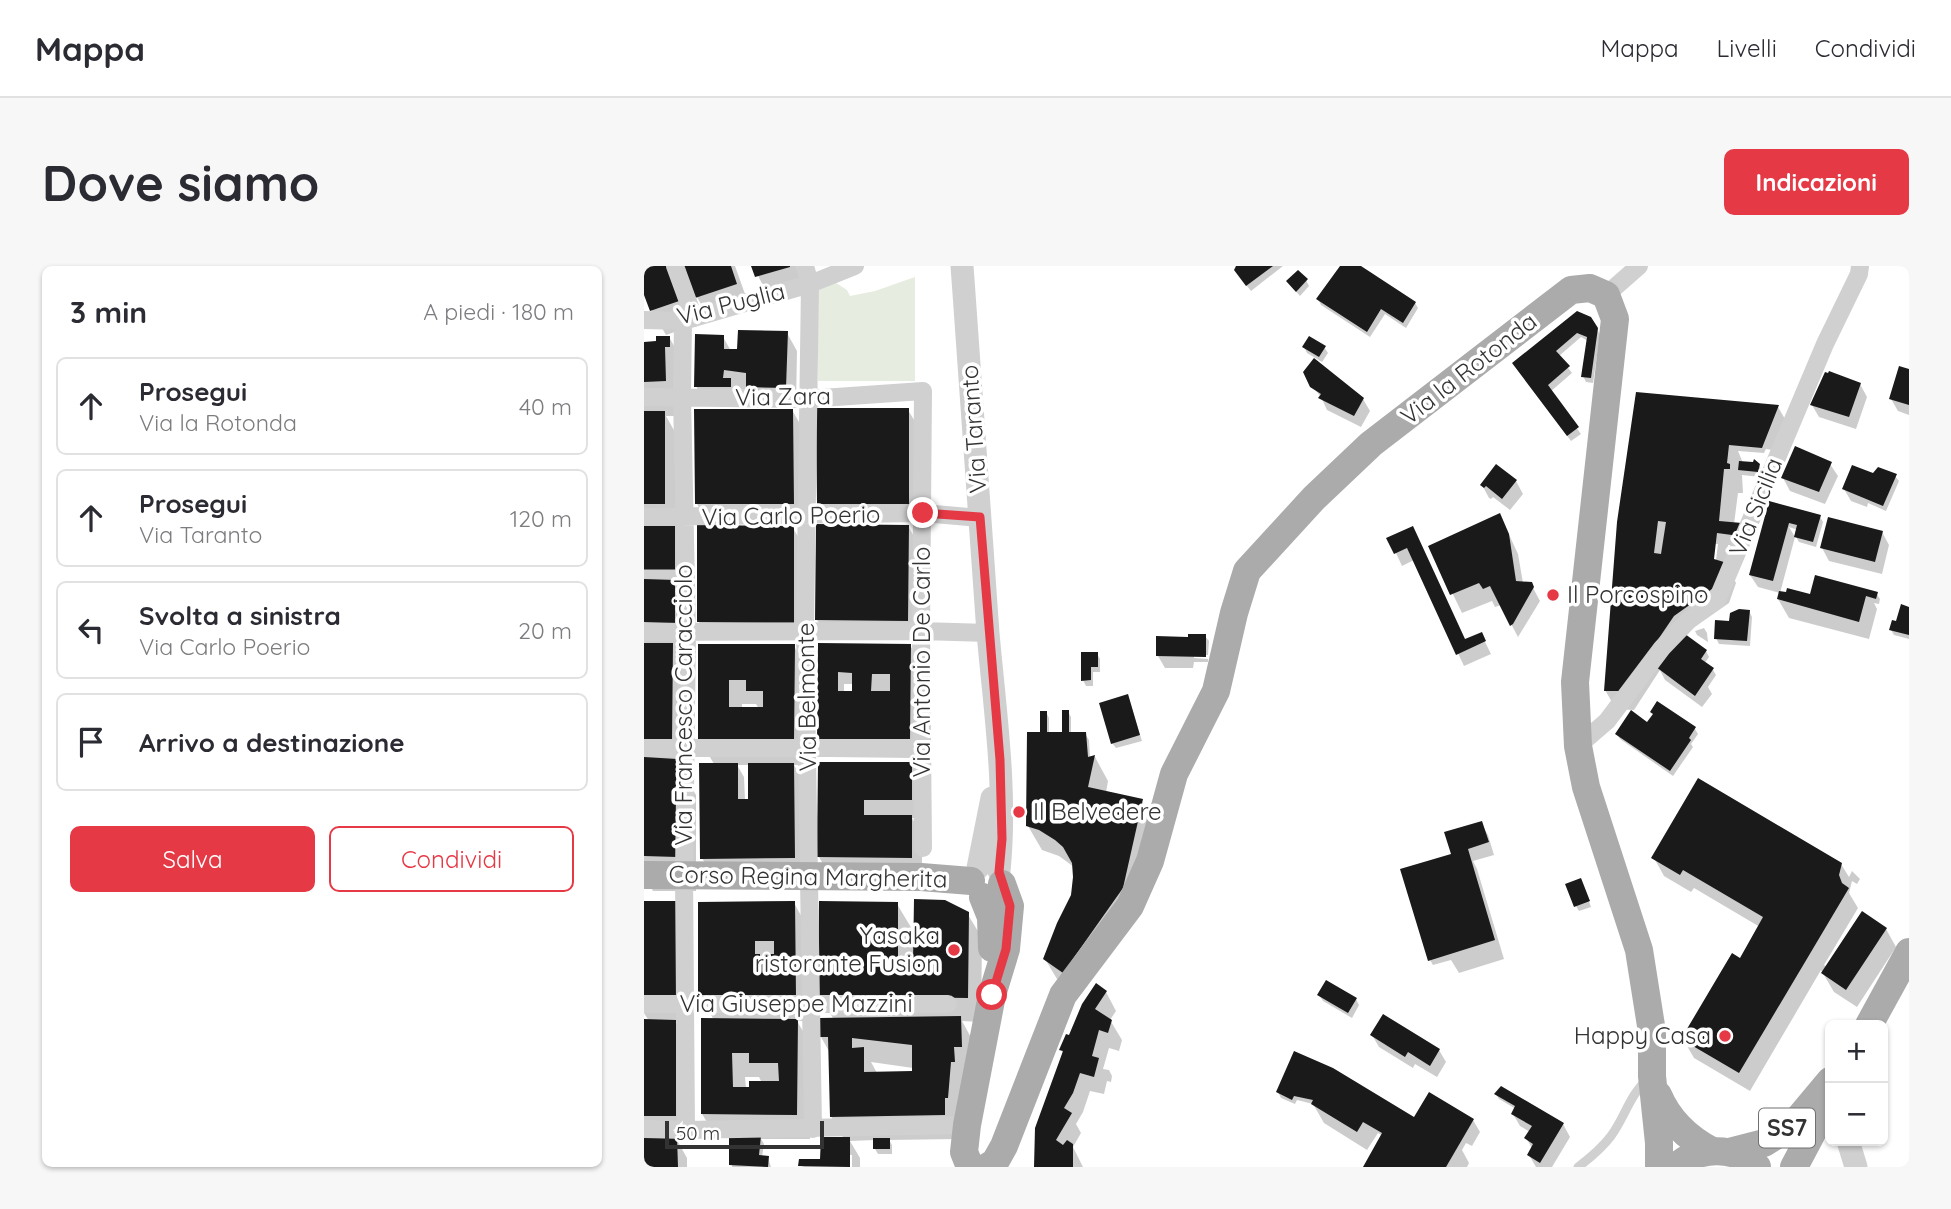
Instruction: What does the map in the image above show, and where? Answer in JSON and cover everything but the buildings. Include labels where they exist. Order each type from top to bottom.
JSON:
[{"type":"main road","name":"Via la Rotonda","points":[[987,1167],[995,1162],[1004,1146],[1063,995],[1130,906],[1150,861],[1174,774],[1216,691],[1247,571],[1314,498],[1381,436],[1571,290],[1590,288],[1605,295]]},
{"type":"main road","points":[[1605,295],[1615,319],[1575,681],[1578,746],[1586,787],[1639,950],[1652,1032],[1652,1076],[1659,1167]]},
{"type":"main road","name":"Corso Regina Margherita","points":[[644,875],[809,875],[987,880]]},
{"type":"main road","points":[[973,1167],[970,1167],[964,1152],[992,995],[991,917],[987,880]]},
{"type":"main road","points":[[1872,1020],[1909,952]]},
{"type":"main road","points":[[1652,1076],[1669,1116],[1689,1137],[1720,1151],[1750,1160],[1757,1167]]},
{"type":"main road","name":"SS7","points":[[1720,1151],[1764,1143],[1794,1124],[1829,1083]]},
{"type":"main road","name":"SS7","points":[[1794,1167],[1825,1108]]},
{"type":"main road","points":[[1676,1167],[1695,1155],[1720,1151]]},
{"type":"street","points":[[675,266],[688,319]]},
{"type":"street","name":"Via Belmonte","points":[[805,266],[810,284],[806,631],[813,1129]]},
{"type":"street","name":"Via Puglia","points":[[644,320],[688,319],[810,284],[855,266]]},
{"type":"street","name":"Via Taranto","points":[[962,266],[988,633],[1000,760],[1002,839],[987,880]]},
{"type":"street","points":[[1605,295],[1639,266]]},
{"type":"street","name":"Via Sicilia","points":[[1578,746],[1607,721],[1662,648],[1689,620],[1717,600],[1825,344],[1859,274],[1860,266]]},
{"type":"street","name":"Via Francesco Caracciolo","points":[[686,1130],[684,748],[687,632],[682,397],[688,319]]},
{"type":"street","name":"Via Zara","points":[[644,397],[807,399],[923,391]]},
{"type":"street","name":"Via Antonio De Carlo","points":[[923,391],[923,848]]},
{"type":"street","name":"Via Carlo Poerio","points":[[644,517],[923,513],[980,517]]},
{"type":"street","points":[[644,632],[988,633]]},
{"type":"street","points":[[644,748],[922,748]]},
{"type":"street","name":"Via Giuseppe Mazzini","points":[[644,1004],[948,1004]]},
{"type":"street","points":[[644,1129],[967,1125]]},
{"type":"street","points":[[1850,1146],[1856,1167]]},
{"type":"lane","points":[[644,574],[685,574]]},
{"type":"lane","points":[[1578,1167],[1612,1136],[1637,1088],[1652,1076]]},
{"type":"shaded area","points":[[915,277],[915,381],[818,381],[818,288],[836,283],[847,290],[850,296],[875,291]]},
{"type":"place","name":"Il Porcospino","points":[[1553,595]]},
{"type":"place","name":"Il Belvedere","points":[[1019,812]]},
{"type":"place","name":"Yasaka ristorante Fusion","points":[[954,950]]},
{"type":"place","name":"Happy Casa","points":[[1725,1036]]},
{"type":"route","points":[[923,513],[980,517],[1000,760],[1002,839],[999,872],[1010,906],[1006,949],[992,995]]}]
